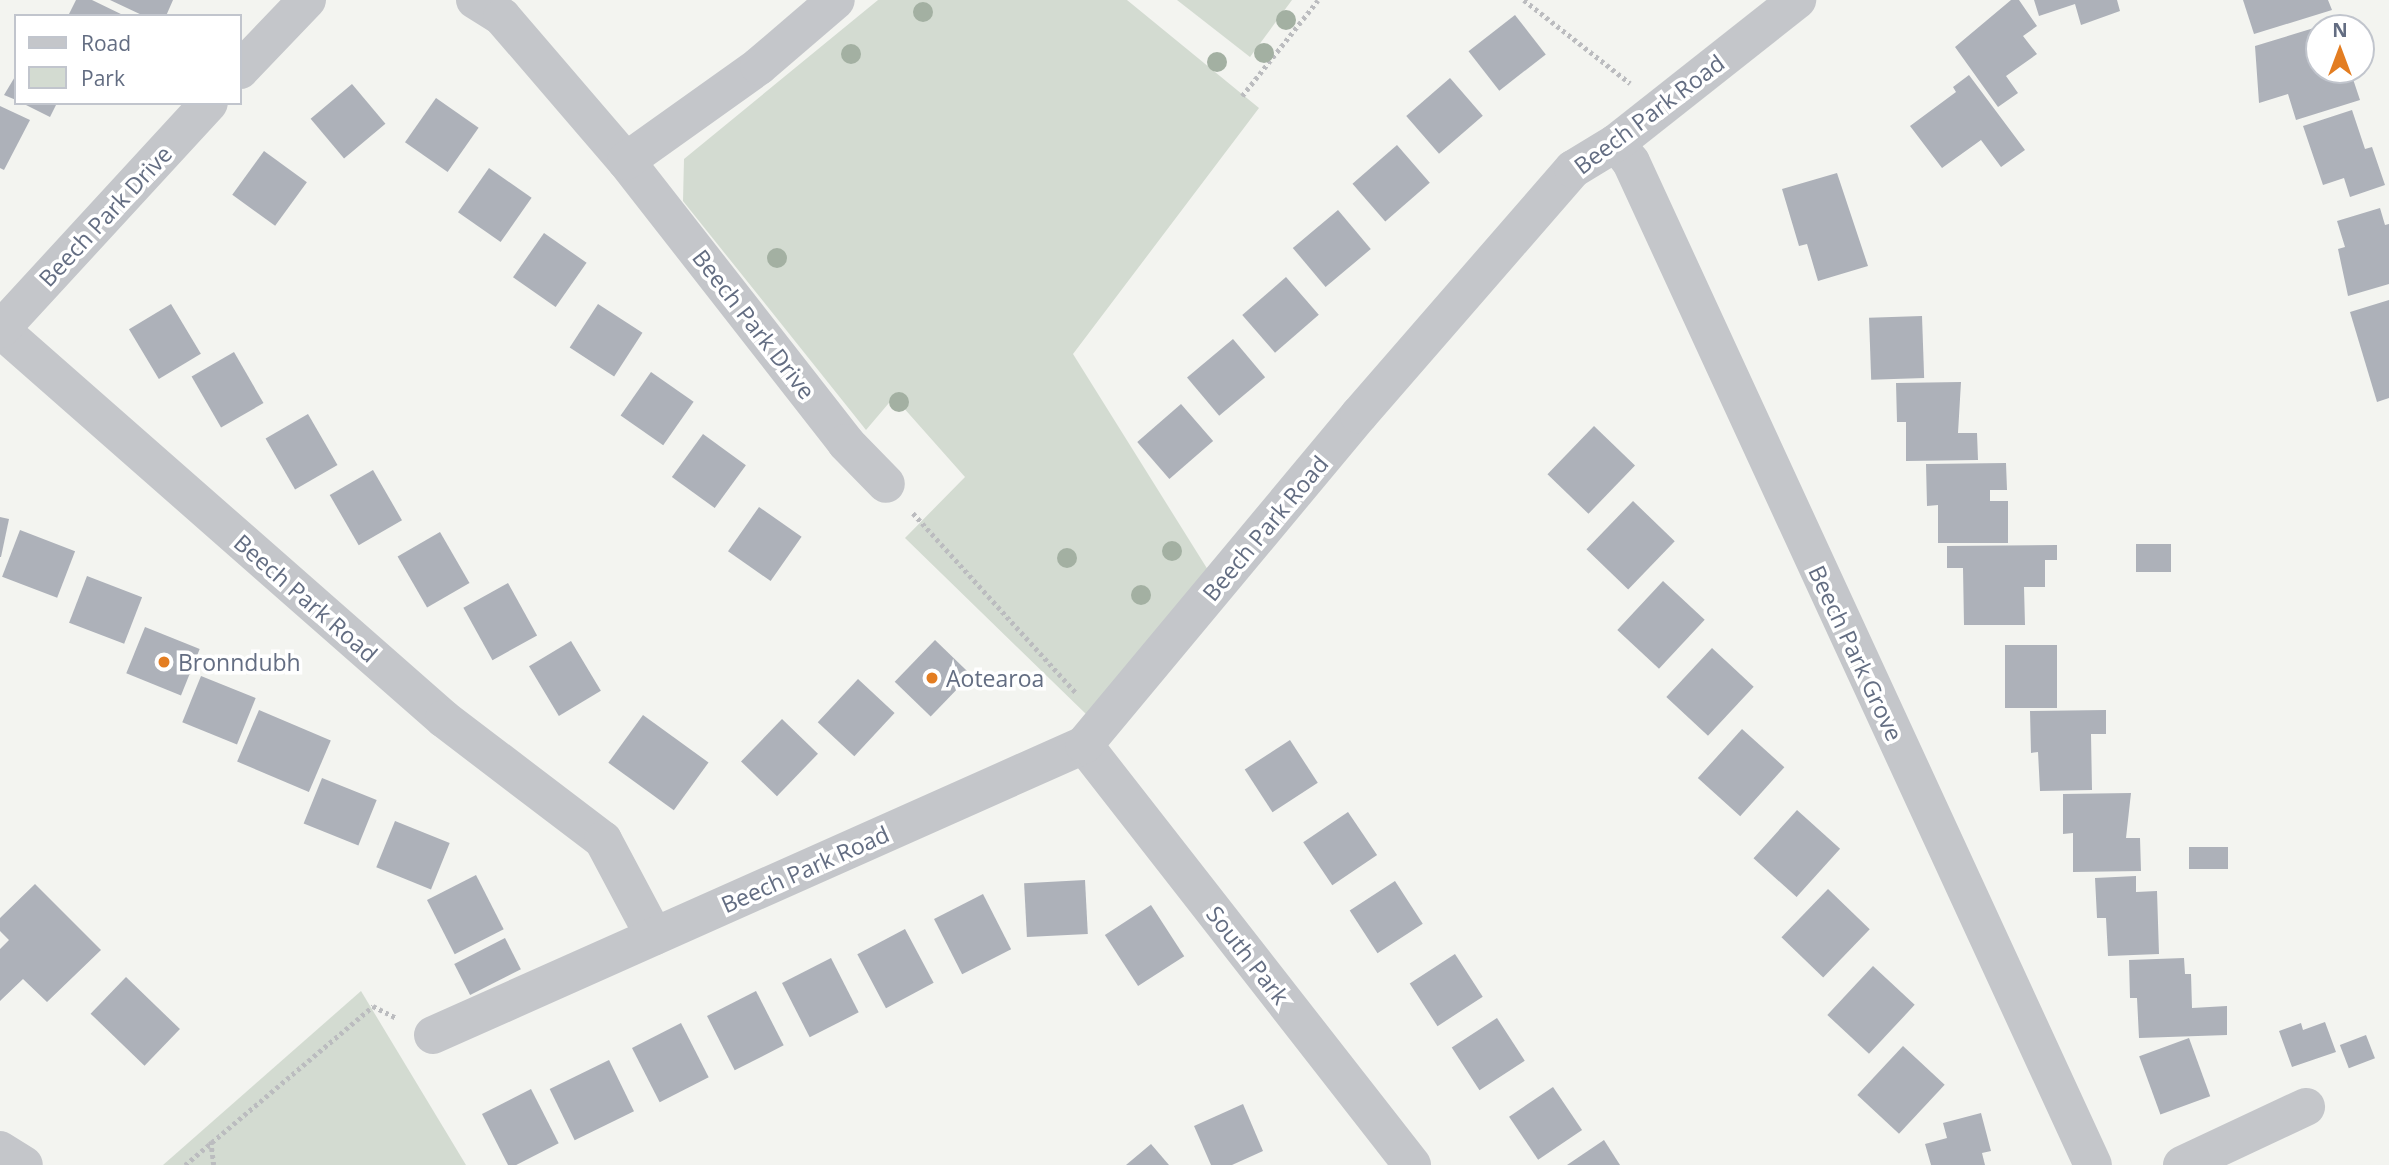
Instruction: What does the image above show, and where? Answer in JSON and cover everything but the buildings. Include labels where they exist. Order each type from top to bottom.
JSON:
[{"type":"street","points":[[242,68],[307,0]]},
{"type":"street","name":"Beech Park Drive","points":[[475,0],[502,17],[626,160],[846,443],[886,484]]},
{"type":"street","points":[[626,160],[759,66],[836,0]]},
{"type":"street","name":"Beech Park Road","points":[[433,1035],[1093,734],[1359,415],[1573,169],[1616,143],[1797,0]]},
{"type":"street","name":"Beech Park Drive","points":[[0,329],[207,105]]},
{"type":"street","name":"Beech Park Grove","points":[[1616,143],[1631,162],[2093,1165]]},
{"type":"street","name":"Beech Park Road","points":[[0,329],[444,719],[603,840],[654,936]]},
{"type":"street","name":"South Park","points":[[1093,734],[1412,1165]]},
{"type":"street","points":[[2182,1165],[2306,1107]]},
{"type":"street","points":[[0,1150],[24,1165]]},
{"type":"path","points":[[1242,96],[1318,0]]},
{"type":"path","points":[[1524,0],[1661,107]]},
{"type":"path","points":[[886,484],[1093,734]]},
{"type":"path","points":[[185,1165],[211,1140],[373,1006],[433,1035]]},
{"type":"path","points":[[211,1140],[214,1165]]},
{"type":"green space","points":[[878,0],[1127,0],[1259,108],[1073,354],[1208,570],[1087,715],[905,538],[965,477],[894,397],[866,430],[683,201],[684,159]]},
{"type":"green space","points":[[1177,0],[1292,0],[1250,57]]},
{"type":"green space","points":[[361,991],[466,1165],[163,1165]]},
{"type":"place","name":"Bronndubh","points":[[164,662]]},
{"type":"place","name":"Aotearoa","points":[[932,678]]}]
